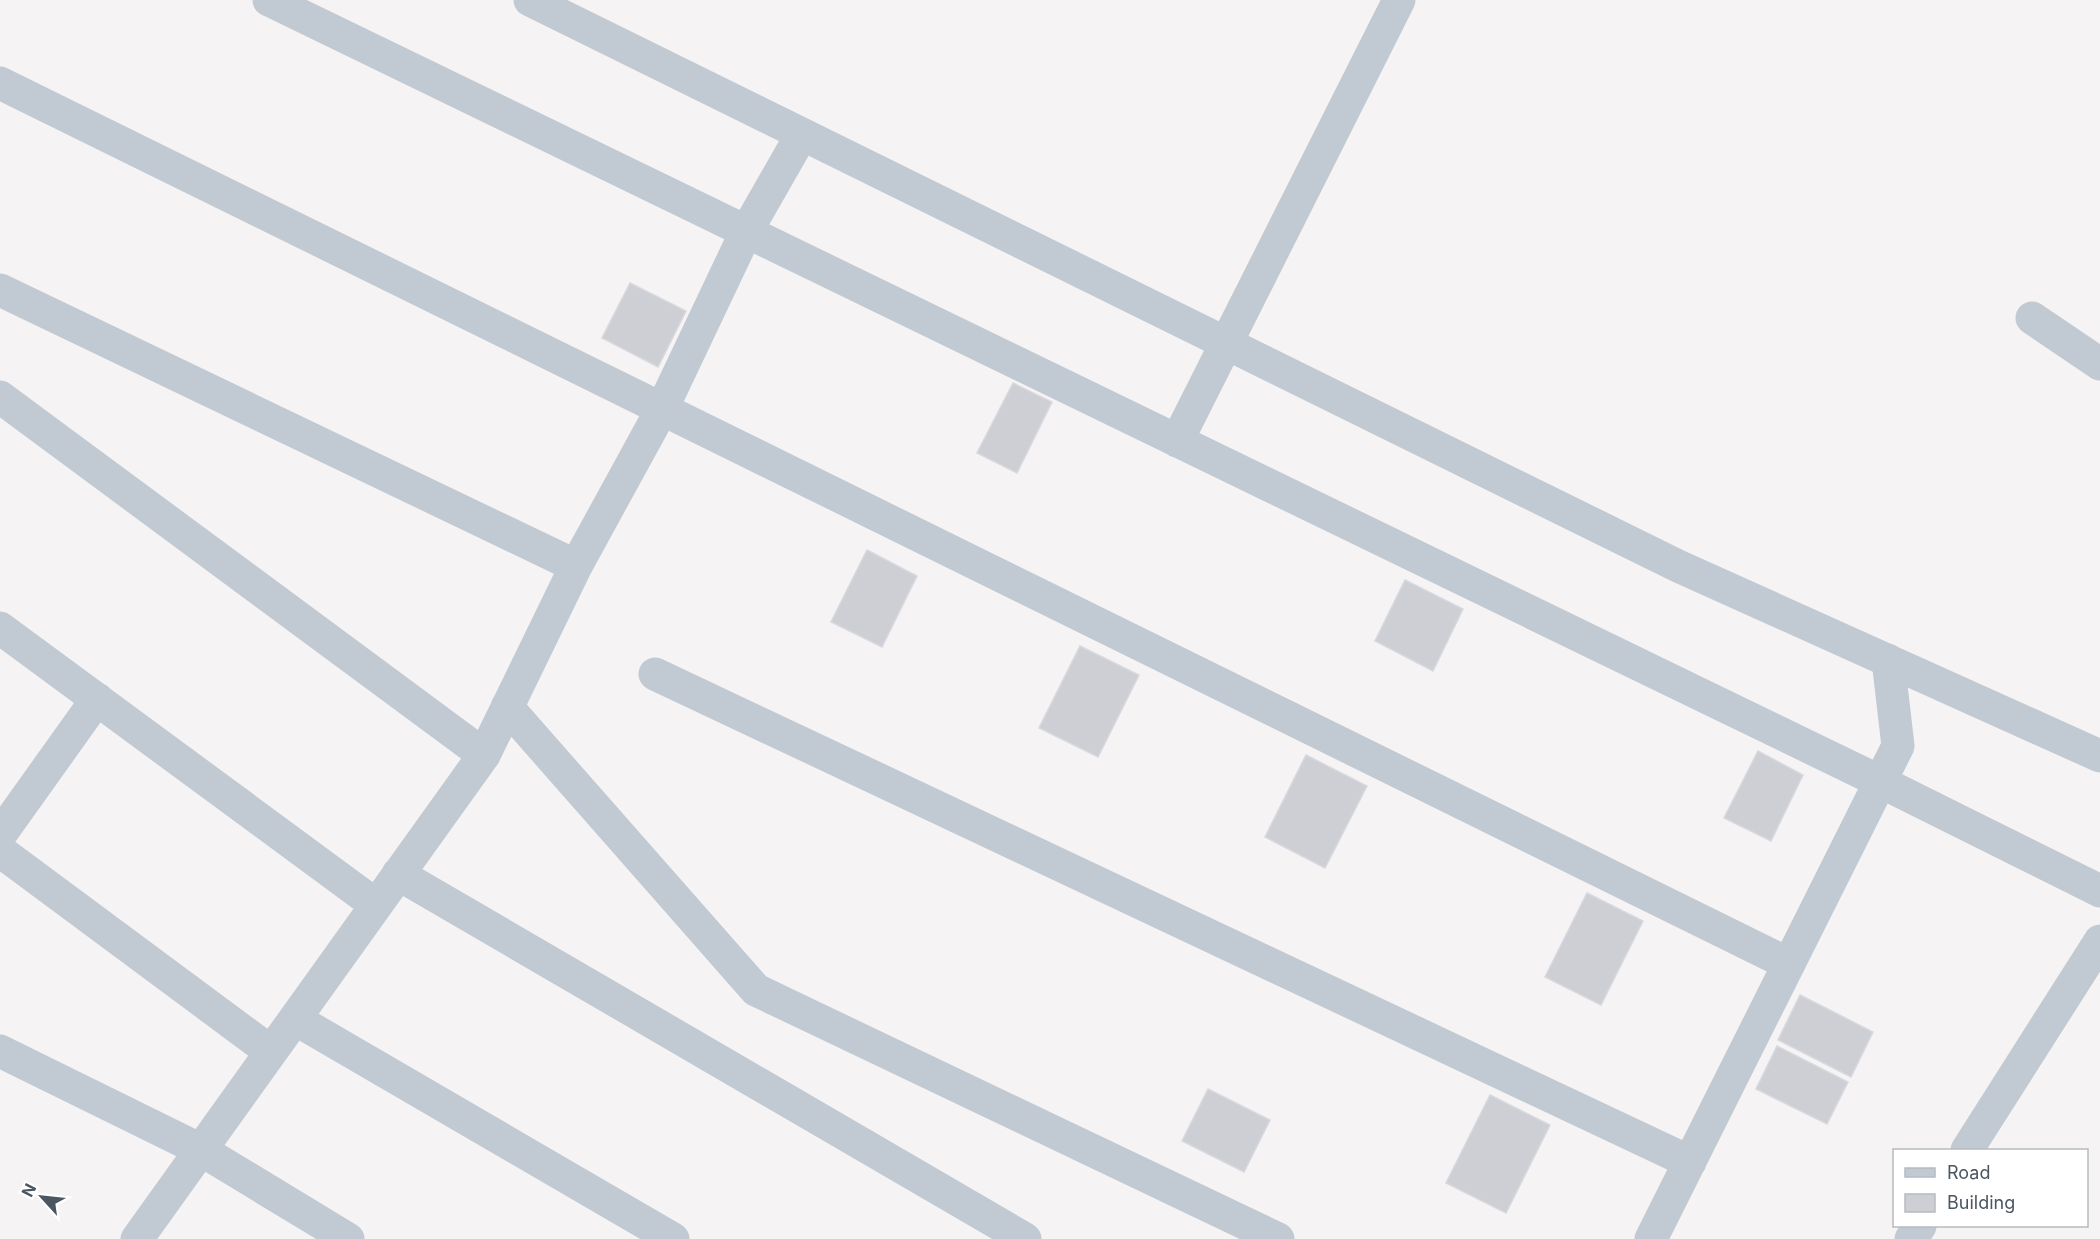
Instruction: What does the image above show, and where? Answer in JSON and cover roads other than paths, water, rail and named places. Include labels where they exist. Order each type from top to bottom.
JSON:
[{"type":"street","points":[[269,0],[1881,782],[2100,891]]},
{"type":"street","points":[[530,0],[1678,566],[2100,756]]},
{"type":"street","points":[[1176,441],[1399,0]]},
{"type":"street","points":[[0,83],[1789,964]]},
{"type":"street","points":[[137,1239],[484,754],[576,566],[662,409],[746,232],[802,134]]},
{"type":"street","points":[[0,290],[576,566]]},
{"type":"street","points":[[2032,318],[2100,364]]},
{"type":"street","points":[[0,397],[484,754]]},
{"type":"street","points":[[0,628],[376,905]]},
{"type":"street","points":[[1651,1239],[1898,746],[1888,660]]},
{"type":"street","points":[[655,674],[1689,1162]]},
{"type":"street","points":[[0,835],[97,699]]},
{"type":"street","points":[[507,707],[756,990],[1278,1239]]},
{"type":"street","points":[[0,852],[271,1052]]},
{"type":"street","points":[[398,874],[1025,1239]]},
{"type":"street","points":[[1968,1149],[2100,940]]},
{"type":"street","points":[[295,1019],[673,1239]]},
{"type":"street","points":[[0,1052],[201,1150],[348,1239]]}]
